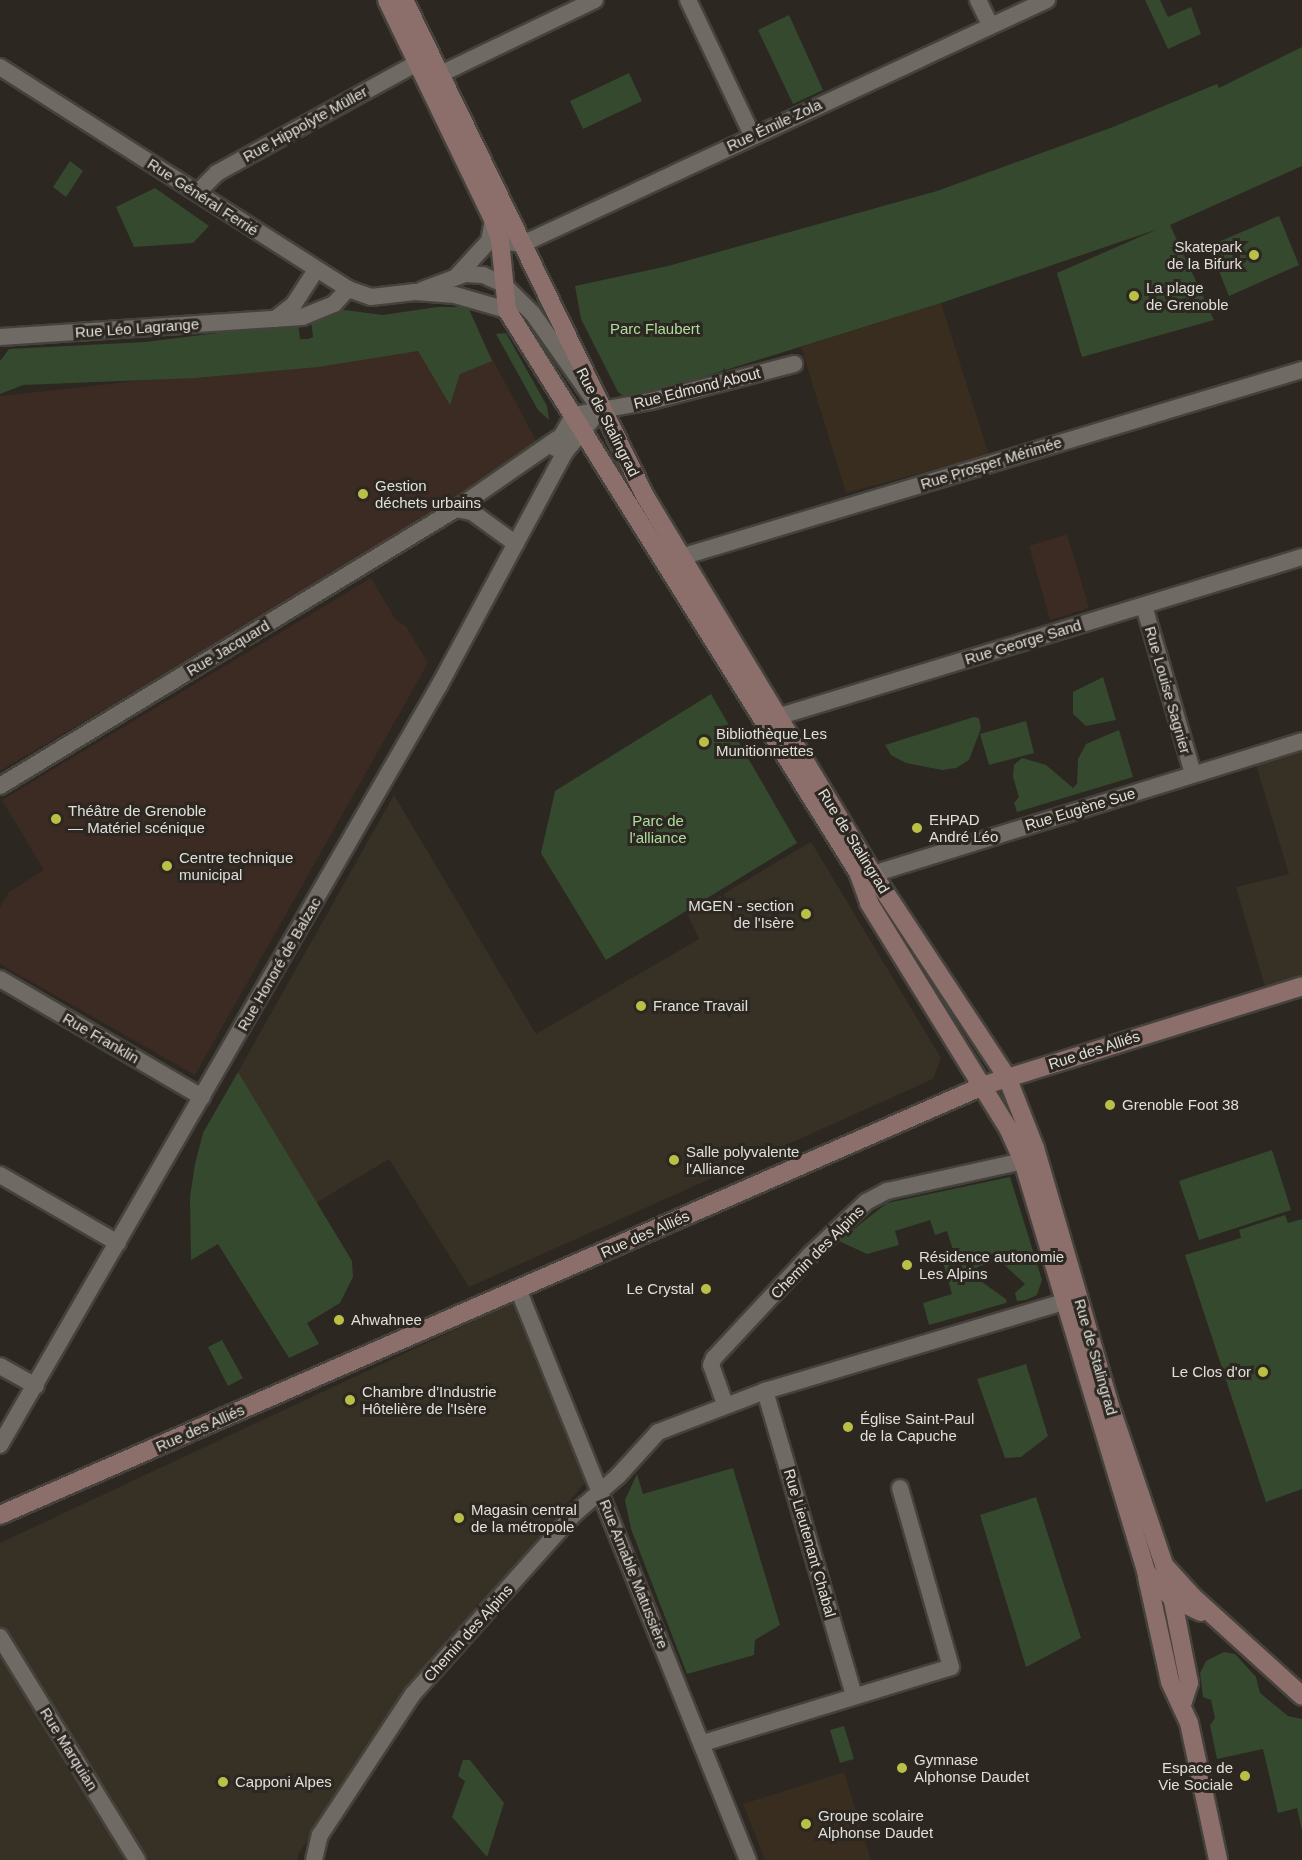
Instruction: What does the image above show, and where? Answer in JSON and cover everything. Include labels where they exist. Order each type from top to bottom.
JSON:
[{"type":"street","name":"Rue de Stalingrad","points":[[387,0],[424,59],[521,244],[600,409],[681,557],[777,717],[866,873],[869,903],[985,1086],[1023,1161],[1063,1302],[1146,1572],[1172,1598],[1219,1621]]},
{"type":"street","name":"Rue de Stalingrad","points":[[404,0],[424,59]]},
{"type":"street","points":[[433,77],[595,0]]},
{"type":"street","points":[[688,0],[752,135]]},
{"type":"street","points":[[978,0],[990,25]]},
{"type":"street","name":"Rue Émile Zola","points":[[521,244],[1047,0]]},
{"type":"street","name":"Rue Hippolyte Müller","points":[[198,192],[217,173],[424,59]]},
{"type":"street","name":"Rue Général Ferrié","points":[[0,67],[348,289],[371,297],[415,292],[473,297],[507,310]]},
{"type":"street","name":"Rue de Stalingrad","points":[[433,77],[500,241],[507,310],[749,698],[1007,1077],[1035,1148],[1109,1403],[1164,1565],[1193,1597],[1302,1696]]},
{"type":"street","points":[[457,276],[489,241],[493,220]]},
{"type":"street","points":[[500,241],[521,244]]},
{"type":"street","points":[[275,320],[294,304],[316,270]]},
{"type":"street","name":"Rue Général Ferrié","points":[[415,292],[457,276],[483,275],[503,284],[533,314],[556,352],[600,409]]},
{"type":"street","name":"Rue Léo Lagrange","points":[[0,337],[275,320],[314,314],[334,304],[348,289]]},
{"type":"street","name":"Rue Edmond About","points":[[600,409],[651,401],[794,364]]},
{"type":"street","name":"Rue Prosper Mérimée","points":[[681,557],[1302,370]]},
{"type":"street","points":[[578,421],[600,409]]},
{"type":"street","name":"Rue Honoré de Balzac","points":[[549,479],[557,439],[578,421]]},
{"type":"street","name":"Rue Honoré de Balzac","points":[[0,1444],[36,1386],[202,1097],[516,544],[578,421]]},
{"type":"street","name":"Rue Jacquard","points":[[0,786],[456,509],[557,439]]},
{"type":"street","points":[[456,509],[472,512],[516,544]]},
{"type":"street","name":"Rue George Sand","points":[[777,717],[1302,557]]},
{"type":"street","name":"Rue Louise Sagnier","points":[[1144,606],[1193,774]]},
{"type":"street","points":[[749,698],[777,717]]},
{"type":"street","name":"Rue Eugène Sue","points":[[866,873],[1302,741]]},
{"type":"street","name":"Rue Franklin","points":[[0,979],[202,1097]]},
{"type":"street","name":"Rue des Alliés","points":[[0,1515],[1007,1077],[1302,986]]},
{"type":"street","name":"Chemin des Alpins","points":[[314,1860],[320,1835],[413,1694],[572,1516],[601,1492],[658,1432],[725,1404],[711,1365],[714,1358],[811,1254],[866,1203],[887,1191],[1023,1161]]},
{"type":"street","points":[[0,1175],[118,1243]]},
{"type":"street","name":"Rue Amable Matussière","points":[[518,1289],[703,1743],[748,1860]]},
{"type":"street","points":[[725,1404],[1063,1302]]},
{"type":"street","points":[[0,1366],[36,1386]]},
{"type":"street","name":"Rue Lieutenant Chabal","points":[[765,1391],[854,1695]]},
{"type":"street","points":[[703,1743],[951,1667],[900,1488]]},
{"type":"street","points":[[1164,1565],[1189,1683],[1182,1704]]},
{"type":"street","points":[[1146,1572],[1170,1682],[1182,1704],[1218,1860]]},
{"type":"street","points":[[1157,1614],[1172,1598],[1193,1597]]},
{"type":"street","name":"Rue Marquian","points":[[0,1637],[137,1860]]},
{"type":"shaded area","points":[[941,303],[989,455],[846,493],[801,347]]},
{"type":"shaded area","points":[[484,343],[538,444],[333,575],[0,771],[0,396]]},
{"type":"shaded area","points":[[1067,534],[1089,608],[1050,620],[1029,546]]},
{"type":"shaded area","points":[[371,578],[396,620],[406,626],[428,663],[195,1075],[0,964],[0,907],[9,892],[44,870],[2,800]]},
{"type":"shaded area","points":[[1302,751],[1302,979],[1266,990],[1236,887],[1289,874],[1256,765]]},
{"type":"shaded area","points":[[394,795],[536,1034],[699,939],[688,915],[811,842],[941,1058],[933,1079],[469,1287],[389,1159],[316,1203],[238,1072]]},
{"type":"shaded area","points":[[512,1303],[585,1483],[464,1624],[298,1854],[298,1860],[0,1860],[0,1543]]},
{"type":"shaded area","name":"Groupe scolaire Alphonse Daudet","points":[[844,1772],[871,1860],[765,1860],[743,1804]]},
{"type":"green space","points":[[1145,0],[1160,0],[1168,17],[1191,7],[1201,34],[1168,49]]},
{"type":"green space","points":[[789,15],[823,90],[793,104],[758,30]]},
{"type":"green space","name":"Parc Flaubert","points":[[1302,47],[1302,166],[1170,225],[1214,320],[1082,357],[1057,273],[1158,229],[941,303],[629,400],[618,392],[581,319],[575,286],[668,266],[937,191],[1113,127],[1217,84],[1219,88]]},
{"type":"green space","points":[[629,73],[642,101],[583,129],[570,101]]},
{"type":"green space","points":[[70,161],[83,171],[66,197],[53,187]]},
{"type":"green space","points":[[155,188],[209,226],[193,243],[134,247],[116,207]]},
{"type":"green space","name":"Skatepark de la Bifurk","points":[[1279,216],[1299,265],[1229,296],[1209,246]]},
{"type":"green space","points":[[437,307],[468,307],[492,361],[460,374],[450,405],[418,351],[318,367],[195,378],[23,385],[0,394],[0,361],[9,349],[145,342],[298,323],[300,339],[308,339],[313,337],[311,320],[337,309],[383,315]]},
{"type":"green space","points":[[506,333],[547,406],[549,420],[538,410],[496,334]]},
{"type":"green space","points":[[1103,677],[1116,720],[1086,726],[1073,714],[1073,692]]},
{"type":"green space","name":"Parc de l'alliance","points":[[711,694],[797,843],[606,960],[541,853],[555,791]]},
{"type":"green space","points":[[974,717],[979,718],[981,728],[969,760],[956,768],[942,770],[906,763],[891,755],[885,745]]},
{"type":"green space","points":[[1026,721],[1034,753],[989,765],[980,734]]},
{"type":"green space","points":[[1119,730],[1133,777],[1017,812],[1014,803],[1019,797],[1013,777],[1014,765],[1022,758],[1046,765],[1073,788],[1077,784],[1078,759],[1086,744]]},
{"type":"green space","points":[[238,1072],[352,1261],[353,1277],[340,1303],[307,1323],[319,1344],[289,1358],[218,1244],[191,1260],[190,1197],[195,1164],[203,1133]]},
{"type":"green space","points":[[1272,1150],[1291,1210],[1199,1240],[1179,1181]]},
{"type":"green space","points":[[1010,1177],[1042,1280],[1037,1295],[1026,1300],[1017,1301],[1015,1293],[1025,1284],[999,1260],[977,1267],[982,1282],[1007,1300],[1006,1303],[929,1325],[923,1303],[952,1294],[942,1259],[955,1256],[947,1231],[935,1235],[930,1220],[895,1231],[899,1245],[867,1254],[839,1241],[887,1203]]},
{"type":"green space","name":"Le Clos d'or","points":[[1285,1215],[1288,1223],[1302,1219],[1302,1489],[1266,1502],[1185,1255],[1241,1238],[1239,1230]]},
{"type":"green space","points":[[222,1340],[243,1378],[228,1386],[208,1347]]},
{"type":"green space","points":[[1026,1364],[1048,1436],[1021,1457],[1005,1458],[977,1379]]},
{"type":"green space","points":[[733,1468],[780,1625],[755,1640],[754,1655],[687,1674],[631,1529],[625,1500],[637,1474],[643,1494]]},
{"type":"green space","points":[[1036,1497],[1081,1638],[1026,1667],[980,1515]]},
{"type":"green space","points":[[1224,1652],[1235,1654],[1256,1677],[1260,1693],[1288,1716],[1302,1719],[1302,1831],[1297,1808],[1278,1813],[1263,1749],[1217,1759],[1210,1725],[1215,1718],[1211,1700],[1203,1697],[1200,1673],[1206,1661]]},
{"type":"green space","points":[[844,1726],[854,1759],[840,1763],[830,1730]]},
{"type":"green space","points":[[463,1760],[470,1760],[504,1803],[487,1857],[452,1817],[465,1781],[458,1776]]},
{"type":"place","name":"Skatepark de la Bifurk","points":[[1254,255]]},
{"type":"place","name":"La plage de Grenoble","points":[[1134,296]]},
{"type":"place","name":"Gestion déchets urbains","points":[[363,494]]},
{"type":"place","name":"Bibliothèque Les Munitionnettes","points":[[704,742]]},
{"type":"place","name":"Théâtre de Grenoble — Matériel scénique","points":[[56,819]]},
{"type":"place","name":"EHPAD André Léo","points":[[917,828]]},
{"type":"place","name":"Centre technique municipal","points":[[167,866]]},
{"type":"place","name":"MGEN - section de l'Isère","points":[[806,914]]},
{"type":"place","name":"France Travail","points":[[641,1006]]},
{"type":"place","name":"Grenoble Foot 38","points":[[1110,1105]]},
{"type":"place","name":"Salle polyvalente l'Alliance","points":[[674,1160]]},
{"type":"place","name":"Résidence autonomie Les Alpins","points":[[907,1265]]},
{"type":"place","name":"Le Crystal","points":[[706,1289]]},
{"type":"place","name":"Ahwahnee","points":[[339,1320]]},
{"type":"place","name":"Le Clos d'or","points":[[1263,1372]]},
{"type":"place","name":"Chambre d'Industrie Hôtelière de l'Isère","points":[[350,1400]]},
{"type":"place","name":"Église Saint-Paul de la Capuche","points":[[848,1427]]},
{"type":"place","name":"Magasin central de la métropole","points":[[459,1518]]},
{"type":"place","name":"Gymnase Alphonse Daudet","points":[[902,1768]]},
{"type":"place","name":"Espace de Vie Sociale","points":[[1245,1776]]},
{"type":"place","name":"Capponi Alpes","points":[[223,1782]]},
{"type":"place","name":"Groupe scolaire Alphonse Daudet","points":[[806,1824]]}]
